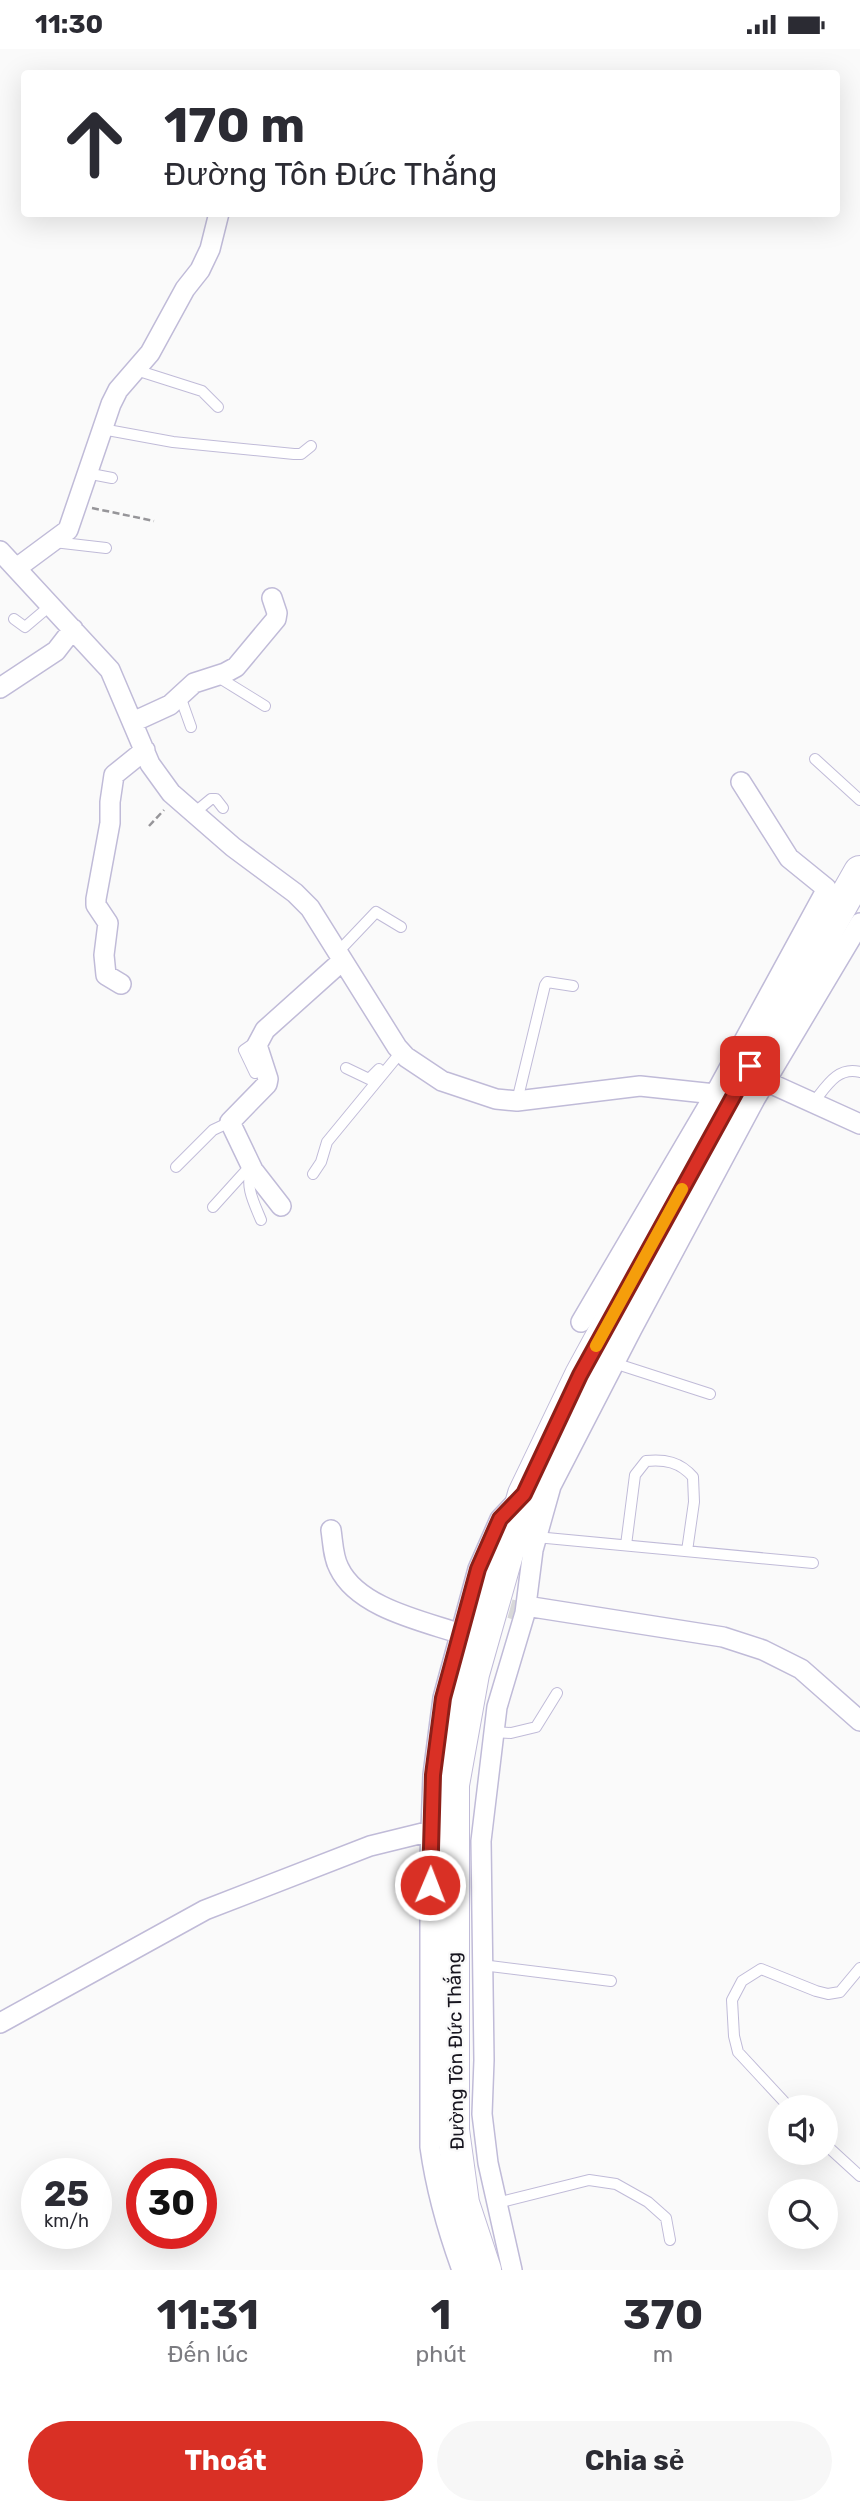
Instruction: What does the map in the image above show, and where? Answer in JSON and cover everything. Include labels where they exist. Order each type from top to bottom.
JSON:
[{"type":"highway","name":"Đường Tôn Đức Thắng","points":[[485,2270],[463,2203],[453,2130],[453,1785],[473,1674],[580,1375],[860,871]]},
{"type":"street","points":[[18,567],[54,543],[68,530],[86,473],[118,390],[150,353],[185,289],[200,270],[210,249],[218,217]]},
{"type":"street","points":[[0,551],[18,567],[110,670],[150,764],[175,797],[233,847],[295,893],[314,915],[399,1049],[425,1072],[442,1081],[496,1099],[517,1101],[640,1086],[739,1089],[813,1104],[860,1124]]},
{"type":"street","points":[[134,722],[164,709],[194,683],[236,667],[272,626],[277,613],[272,598]]},
{"type":"street","points":[[0,688],[56,651],[73,629]]},
{"type":"street","points":[[121,984],[106,975],[104,955],[108,923],[96,905],[96,899],[110,823],[114,775],[145,750]]},
{"type":"street","points":[[512,2270],[496,2203],[482,2114],[484,2060],[481,1841],[497,1707],[522,1610],[529,1517],[551,1486],[614,1363],[739,1089],[826,888],[789,858],[741,782]]},
{"type":"street","points":[[581,1322],[739,1089],[860,923]]},
{"type":"street","points":[[281,1206],[252,1168],[230,1122],[268,1079],[257,1041],[340,957]]},
{"type":"street","points":[[461,2270],[436,2190],[430,2147],[433,1775],[443,1698],[461,1634],[476,1599],[478,1569],[500,1519],[529,1517]]},
{"type":"street","points":[[331,1530],[337,1564],[344,1577],[356,1588],[383,1608],[461,1634]]},
{"type":"street","points":[[522,1610],[723,1637],[763,1650],[801,1669],[860,1721]]},
{"type":"street","points":[[0,2023],[205,1910],[370,1846],[431,1831]]},
{"type":"lane","points":[[136,370],[202,391],[218,407]]},
{"type":"lane","points":[[102,429],[173,442],[294,454],[301,454],[311,446]]},
{"type":"lane","points":[[86,473],[112,478]]},
{"type":"lane","points":[[54,543],[106,548]]},
{"type":"lane","points":[[14,619],[25,627],[51,605]]},
{"type":"lane","points":[[216,676],[265,706]]},
{"type":"lane","points":[[180,695],[191,727]]},
{"type":"lane","points":[[815,759],[860,800]]},
{"type":"lane","points":[[194,813],[211,799],[216,799],[223,808]]},
{"type":"lane","points":[[340,957],[376,912],[401,927]]},
{"type":"lane","points":[[517,1101],[545,985],[547,982],[573,986]]},
{"type":"lane","points":[[255,1073],[244,1050],[246,1046],[257,1041]]},
{"type":"lane","points":[[346,1068],[369,1079],[399,1049]]},
{"type":"lane","points":[[313,1174],[321,1162],[327,1142],[399,1049]]},
{"type":"lane","points":[[813,1104],[835,1075],[852,1070],[860,1072]]},
{"type":"lane","points":[[176,1167],[213,1130],[230,1122]]},
{"type":"lane","points":[[212,1207],[252,1168]]},
{"type":"lane","points":[[252,1168],[249,1177],[250,1189],[261,1220]]},
{"type":"lane","points":[[614,1363],[710,1394]]},
{"type":"lane","points":[[626,1545],[635,1475],[646,1461],[661,1460],[683,1465],[694,1477],[694,1502],[687,1551]]},
{"type":"lane","points":[[529,1517],[626,1545],[813,1563]]},
{"type":"lane","points":[[494,1732],[511,1733],[536,1727],[557,1693]]},
{"type":"lane","points":[[481,1965],[611,1981]]},
{"type":"lane","points":[[778,2095],[738,2052],[732,2000],[742,1981],[761,1969],[828,1994],[840,1992],[860,1968]]},
{"type":"lane","points":[[838,2156],[860,2176]]},
{"type":"lane","points":[[496,2203],[589,2180],[616,2184],[648,2202],[666,2218],[670,2240]]},
{"type":"path","points":[[75,508],[86,507],[154,521]]},
{"type":"path","points":[[149,826],[175,797]]},
{"type":"tunnel","points":[[482,1601],[515,1610]]},
{"type":"slow traffic","points":[[596,1346],[682,1189]]},
{"type":"route","points":[[430,1885],[433,1775],[443,1698],[478,1569],[500,1519],[524,1494],[580,1375],[750,1066]]}]
